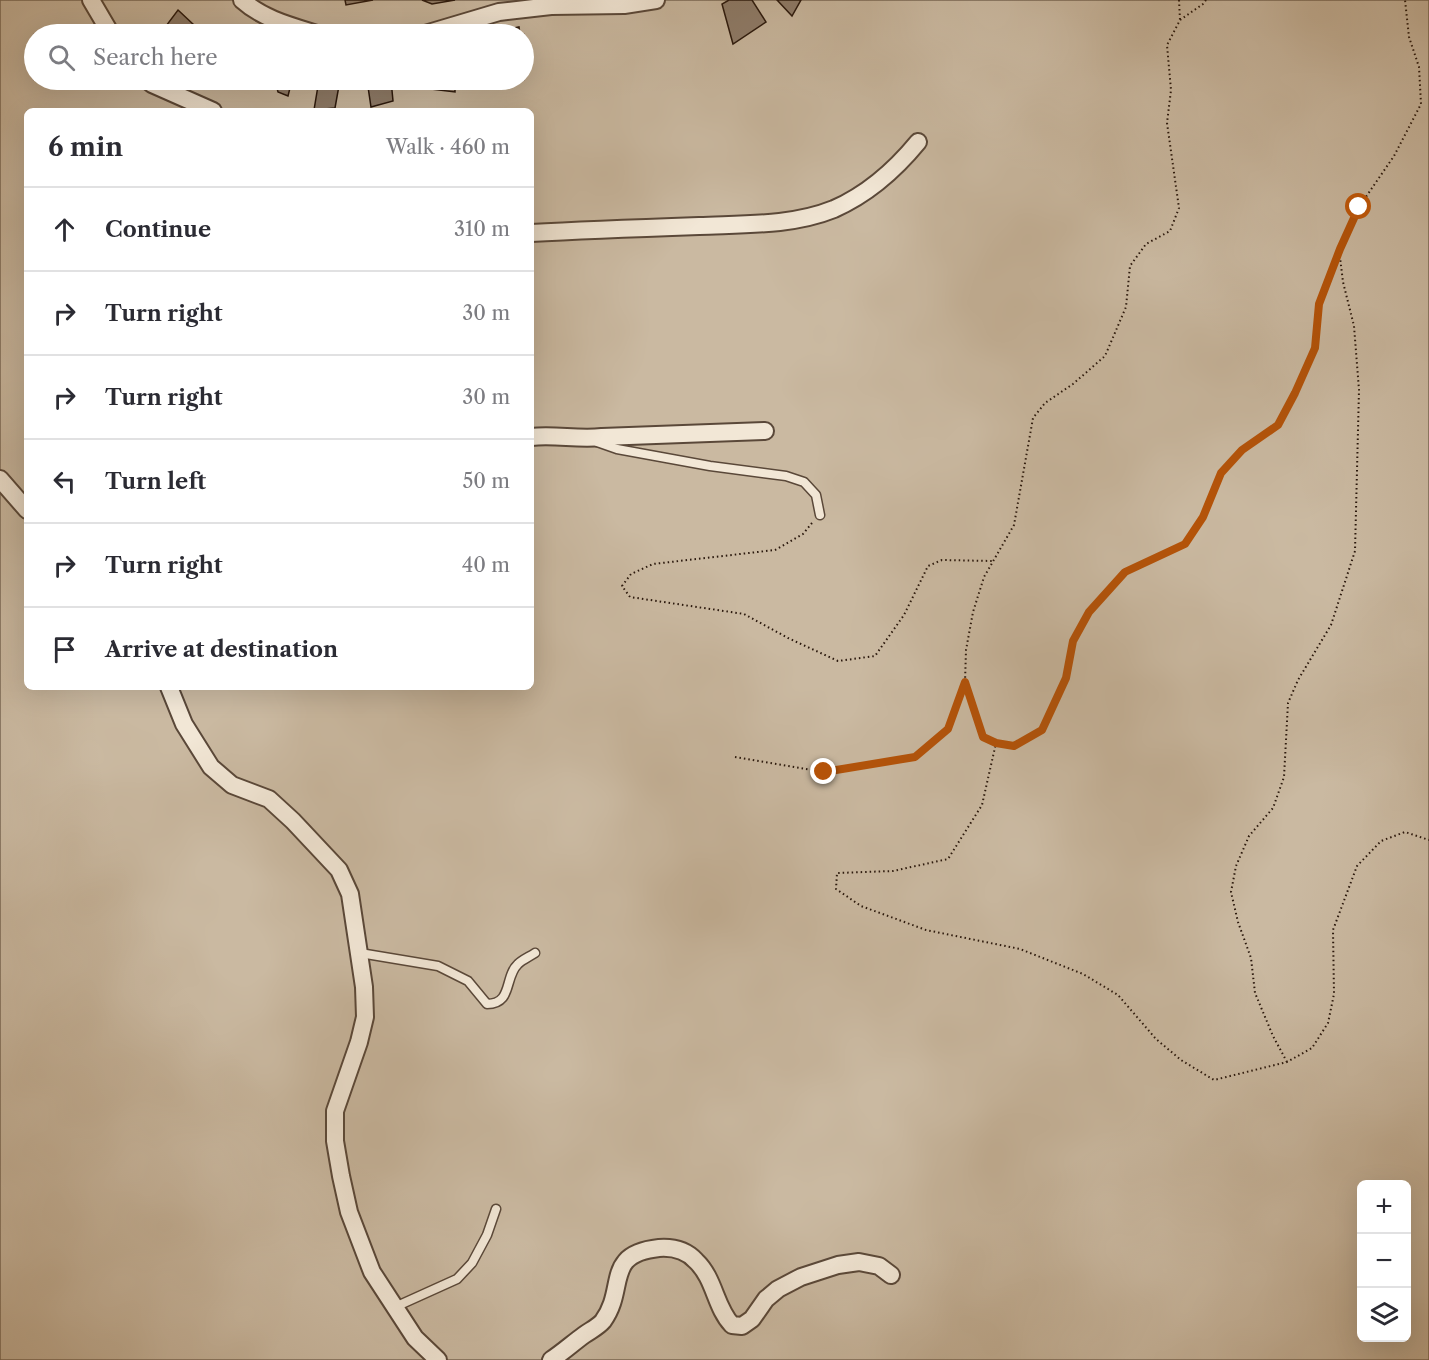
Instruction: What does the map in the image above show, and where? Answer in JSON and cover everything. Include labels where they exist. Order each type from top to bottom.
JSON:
[{"type":"street","points":[[93,0],[106,24]]},
{"type":"street","points":[[242,0],[250,7],[285,24]]},
{"type":"street","points":[[459,24],[499,12],[551,6],[624,5],[656,0]]},
{"type":"street","points":[[166,90],[206,108]]},
{"type":"street","points":[[534,233],[755,224],[797,220],[833,209],[863,194],[889,174],[918,141]]},
{"type":"street","points":[[534,437],[588,438],[765,431]]},
{"type":"street","points":[[0,479],[24,507]]},
{"type":"street","points":[[170,690],[183,723],[211,767],[232,785],[269,799],[339,870],[350,894],[360,953],[365,1017],[359,1042],[335,1111],[334,1141],[349,1212],[372,1272],[415,1338],[438,1360]]},
{"type":"street","points":[[551,1360],[601,1324],[610,1310],[622,1265],[633,1254],[644,1250],[668,1248],[684,1251],[698,1262],[712,1284],[726,1319],[732,1326],[742,1326],[752,1319],[766,1299],[778,1289],[801,1277],[838,1265],[859,1262],[879,1266],[891,1275]]},
{"type":"lane","points":[[588,438],[617,449],[710,466],[786,476],[804,482],[816,495],[820,514]]},
{"type":"lane","points":[[360,953],[438,966],[468,981],[487,1004],[496,1004],[503,998],[516,965],[535,953]]},
{"type":"lane","points":[[395,1307],[457,1279],[472,1263],[496,1209]]},
{"type":"path","points":[[1179,0],[1180,20]]},
{"type":"path","points":[[735,757],[824,772],[915,757],[948,729],[965,682],[966,650],[972,612],[984,577],[1014,525],[1033,418],[1045,403],[1073,384],[1105,356],[1126,307],[1130,266],[1146,244],[1170,231],[1179,208],[1167,123],[1171,90],[1167,45],[1180,20],[1206,0]]},
{"type":"path","points":[[965,682],[983,737],[996,743],[1014,746],[1042,730],[1066,678],[1073,641],[1089,612],[1125,572],[1185,544],[1203,517],[1221,473],[1242,450],[1278,425],[1315,348],[1319,304],[1340,249],[1359,207],[1394,156],[1421,104],[1419,67],[1409,37],[1405,0]]},
{"type":"path","points":[[1287,1062],[1273,1036],[1256,993],[1251,958],[1238,922],[1231,892],[1236,866],[1249,837],[1273,808],[1284,777],[1288,703],[1298,680],[1331,625],[1355,551],[1359,390],[1354,326],[1343,282],[1340,249]]},
{"type":"path","points":[[820,514],[803,534],[775,550],[653,564],[631,574],[622,586],[630,597],[744,614],[838,661],[875,656],[903,615],[928,566],[942,560],[992,561]]},
{"type":"path","points":[[996,743],[982,806],[948,859],[893,871],[837,873],[836,889],[861,906],[926,930],[1020,949],[1083,974],[1118,995],[1156,1039],[1181,1060],[1215,1080],[1287,1062],[1312,1048],[1328,1023],[1334,994],[1333,930],[1358,866],[1381,841],[1405,832],[1429,840]]},
{"type":"shaded area","points":[[0,0],[1429,0],[1429,1360],[0,1360]]},
{"type":"building","points":[[345,0],[373,0],[346,5]]},
{"type":"building","points":[[422,0],[455,0],[432,4]]},
{"type":"building","points":[[729,0],[752,0],[766,22],[733,44],[722,4]]},
{"type":"building","points":[[777,0],[801,0],[792,16]]},
{"type":"building","points":[[178,10],[193,24],[168,24]]},
{"type":"building","points":[[278,90],[290,90],[288,96]]},
{"type":"building","points":[[317,90],[338,90],[335,108],[314,108]]},
{"type":"building","points":[[368,90],[392,90],[393,101],[371,107]]},
{"type":"route","points":[[824,772],[915,757],[948,729],[965,682],[983,737],[996,743],[1014,746],[1042,730],[1066,678],[1073,641],[1089,612],[1125,572],[1185,544],[1203,517],[1221,473],[1242,450],[1278,425],[1315,348],[1319,304],[1359,207]]}]
